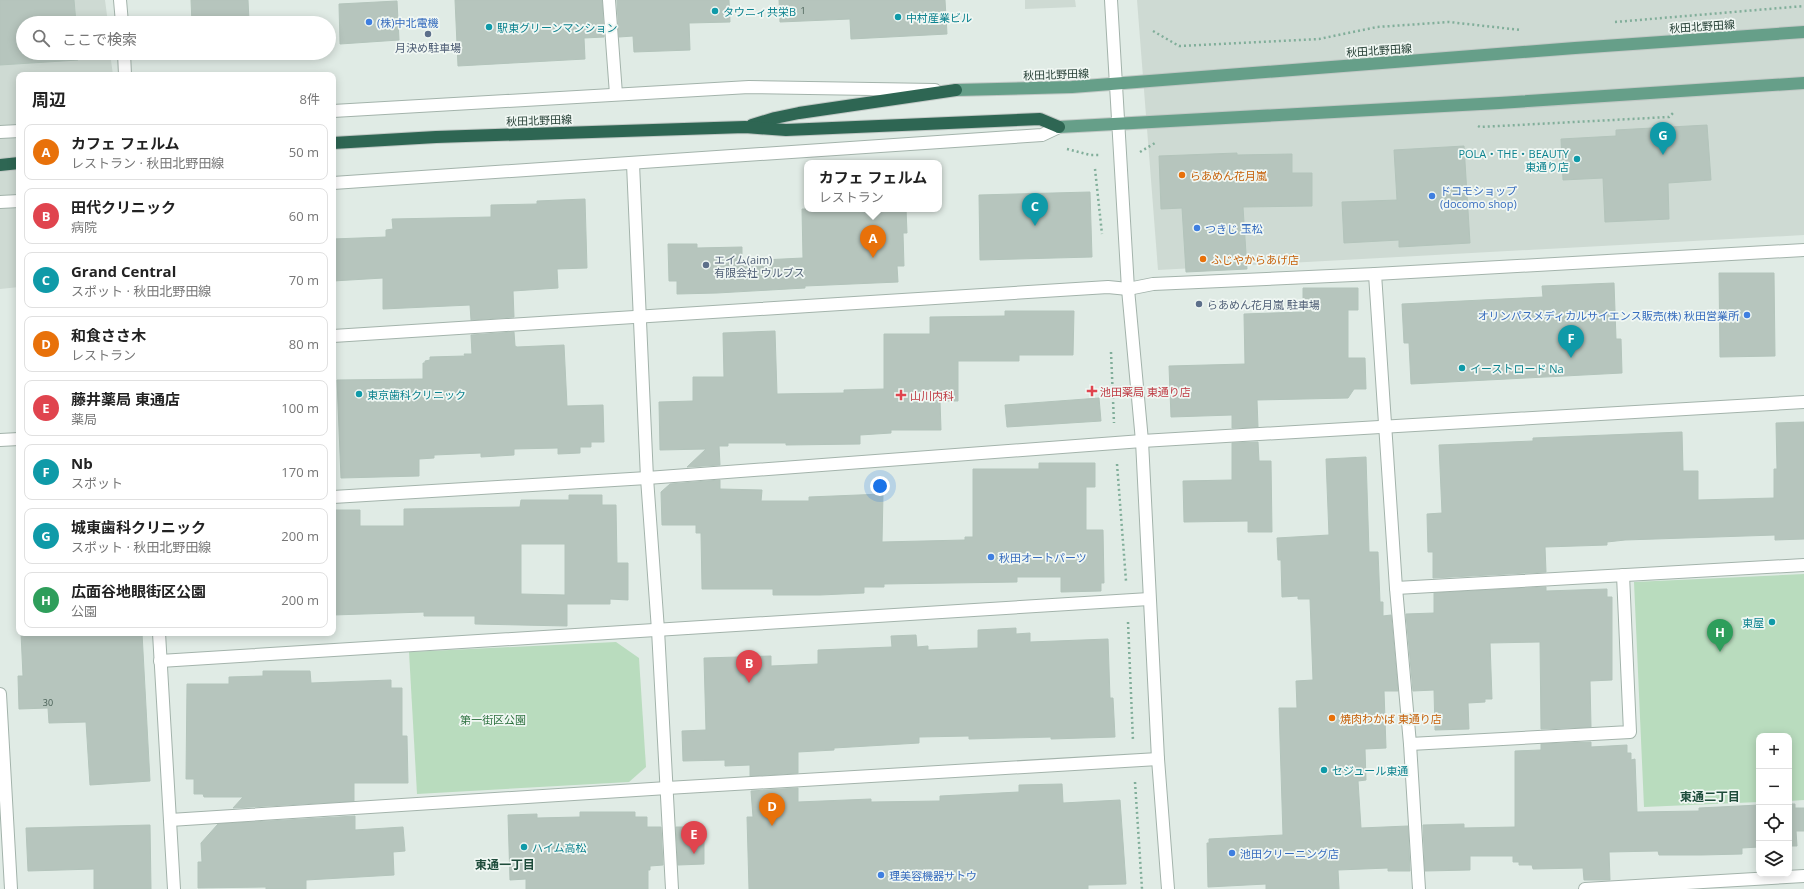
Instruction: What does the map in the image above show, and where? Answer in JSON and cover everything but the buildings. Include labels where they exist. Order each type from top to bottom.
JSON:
[{"type":"highway","points":[[746,127],[781,116],[956,90]]},
{"type":"highway","points":[[746,127],[786,130],[1040,119],[1059,127]]},
{"type":"highway","name":"秋田北野田線","points":[[336,143],[436,137],[746,127]]},
{"type":"highway","points":[[0,165],[16,163]]},
{"type":"main road","name":"秋田北野田線","points":[[956,90],[1072,87],[1117,84],[1575,48],[1804,32]]},
{"type":"main road","points":[[1059,127],[1418,108],[1804,83]]},
{"type":"street","points":[[120,0],[121,16]]},
{"type":"street","points":[[609,0],[616,94]]},
{"type":"street","points":[[1111,0],[1120,123],[1128,289],[1142,441],[1158,760],[1168,889]]},
{"type":"street","points":[[124,60],[125,72]]},
{"type":"street","points":[[336,111],[765,86],[956,90]]},
{"type":"street","points":[[336,183],[633,164],[1042,135],[1059,127]]},
{"type":"street","points":[[0,132],[16,131]]},
{"type":"street","points":[[633,164],[648,478],[672,889]]},
{"type":"street","points":[[0,202],[16,201]]},
{"type":"street","points":[[336,336],[641,318],[1108,287],[1128,289],[1153,284],[1375,274],[1804,250]]},
{"type":"street","points":[[1375,274],[1396,588],[1410,744],[1419,889]]},
{"type":"street","points":[[336,497],[648,478],[1142,441],[1804,402]]},
{"type":"street","points":[[0,440],[16,439]]},
{"type":"street","points":[[1396,588],[1804,565]]},
{"type":"street","points":[[1410,744],[1630,732],[1623,575]]},
{"type":"street","points":[[160,661],[1149,599]]},
{"type":"street","points":[[159,636],[174,889]]},
{"type":"street","points":[[0,694],[2,784],[11,889]]},
{"type":"street","points":[[170,820],[667,788],[1134,760],[1158,760]]},
{"type":"street","points":[[1585,889],[1804,876]]},
{"type":"path","points":[[1610,23],[1804,6]]},
{"type":"path","points":[[1153,31],[1179,46],[1319,39],[1377,27],[1449,22],[1524,30]]},
{"type":"path","points":[[1095,168],[1103,240]]},
{"type":"path","points":[[1111,349],[1115,443],[1127,601],[1134,760],[1142,889]]},
{"type":"shaded area","points":[[0,0],[105,0],[107,16],[16,16],[16,60],[111,60],[113,72],[16,72],[16,287],[0,289]]},
{"type":"shaded area","points":[[1025,0],[1075,0],[1076,7],[1025,9]]},
{"type":"shaded area","points":[[1137,0],[1804,0],[1804,235],[1158,270]]},
{"type":"green space","points":[[1804,574],[1804,800],[1792,801],[1792,733],[1756,733],[1756,802],[1644,807],[1634,582]]},
{"type":"green space","name":"第一街区公園","points":[[616,642],[639,658],[646,767],[629,782],[417,794],[409,652]]},
{"type":"place","name":"タウニィ共栄B","points":[[715,11]]},
{"type":"place","name":"中村産業ビル","points":[[898,17]]},
{"type":"place","name":"(株)中北電機","points":[[369,22]]},
{"type":"place","name":"駅東グリーンマンション","points":[[489,27]]},
{"type":"place","name":"月決め駐車場","points":[[428,34]]},
{"type":"place","name":"城東歯科クリニック","points":[[1663,155]]},
{"type":"place","name":"POLA・THE・BEAUTY 東通り店","points":[[1577,159]]},
{"type":"place","name":"らあめん花月嵐","points":[[1182,175]]},
{"type":"place","name":"ドコモショップ (docomo shop)","points":[[1432,196]]},
{"type":"place","name":"Grand Central","points":[[1035,226]]},
{"type":"place","name":"つきじ 玉松","points":[[1197,228]]},
{"type":"place","name":"カフェ フェルム","points":[[873,258]]},
{"type":"place","name":"ふじやからあげ店","points":[[1203,259]]},
{"type":"place","name":"エイム(aim) 有限会社 ウルブス","points":[[706,265]]},
{"type":"place","name":"らあめん花月嵐 駐車場","points":[[1199,304]]},
{"type":"place","name":"オリンパスメディカルサイエンス販売(株) 秋田営業所","points":[[1747,315]]},
{"type":"place","name":"Nb","points":[[1571,358]]},
{"type":"place","name":"イーストロード Na","points":[[1462,368]]},
{"type":"place","name":"池田薬局 東通り店","points":[[1092,391]]},
{"type":"place","name":"東京歯科クリニック","points":[[359,394]]},
{"type":"place","name":"山川内科","points":[[901,395]]},
{"type":"place","name":"秋田オートパーツ","points":[[991,557]]},
{"type":"place","name":"東屋","points":[[1772,622]]},
{"type":"place","name":"広面谷地眼街区公園","points":[[1720,652]]},
{"type":"place","name":"田代クリニック","points":[[749,683]]},
{"type":"place","name":"焼肉わかば 東通り店","points":[[1332,718]]},
{"type":"place","name":"セジュール東通","points":[[1324,770]]},
{"type":"place","name":"和食ささ木","points":[[772,826]]},
{"type":"place","name":"ハイム高松","points":[[524,847]]},
{"type":"place","name":"池田クリーニング店","points":[[1232,853]]},
{"type":"place","name":"藤井薬局 東通店","points":[[694,854]]},
{"type":"place","name":"理美容機器サトウ","points":[[881,875]]},
{"type":"district","name":"東通二丁目","points":[[1710,796]]},
{"type":"district","name":"東通一丁目","points":[[505,864]]}]
